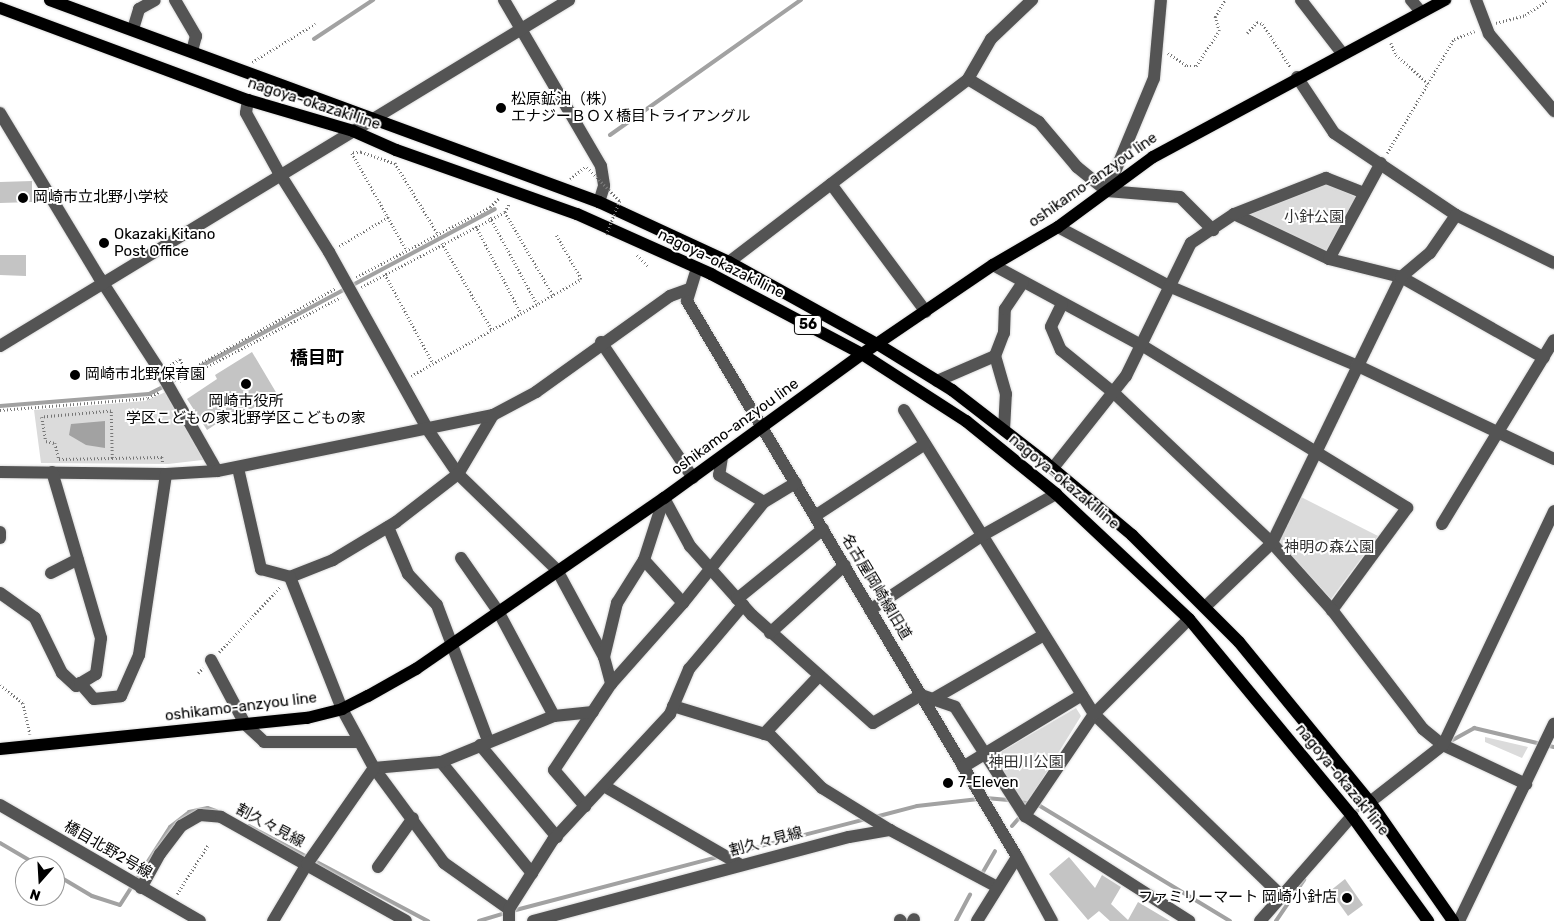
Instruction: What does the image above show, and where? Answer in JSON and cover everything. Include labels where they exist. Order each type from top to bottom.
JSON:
[{"type":"main road","name":"nagoya-okazaki line","points":[[50,0],[599,202],[729,262],[879,345],[937,381],[1004,430],[1132,535],[1206,607],[1319,736],[1370,802],[1453,921]]},
{"type":"main road","name":"oshikamo-anzyou line","points":[[0,749],[308,718],[342,709],[416,669],[556,570],[693,478],[862,354],[879,345],[993,265],[1058,227],[1177,142],[1445,0]]},
{"type":"main road","name":"nagoya-okazaki line","points":[[0,8],[248,100],[353,131],[396,150],[577,214],[697,268],[862,354],[966,421],[1056,494],[1189,620],[1352,816],[1428,921]]},
{"type":"street","points":[[133,29],[140,9],[155,0]]},
{"type":"street","points":[[175,0],[196,36],[192,51]]},
{"type":"street","points":[[504,0],[601,166],[604,186],[599,202]]},
{"type":"street","points":[[0,346],[282,176],[373,118],[391,110],[569,0]]},
{"type":"street","points":[[729,262],[968,79],[991,39],[1032,0]]},
{"type":"street","points":[[1107,191],[1154,78],[1161,0]]},
{"type":"street","points":[[1301,0],[1342,53]]},
{"type":"street","points":[[1411,0],[1421,12]]},
{"type":"street","points":[[1476,0],[1489,34],[1554,111]]},
{"type":"street","points":[[1298,77],[1334,133],[1456,215],[1554,263]]},
{"type":"street","points":[[968,79],[1039,122],[1077,167],[1107,191],[1180,198],[1213,230]]},
{"type":"street","points":[[248,100],[246,113],[329,252],[428,430],[458,474],[556,570],[604,657],[612,684]]},
{"type":"street","points":[[0,113],[103,283],[160,371],[217,471]]},
{"type":"street","points":[[1329,259],[1381,163]]},
{"type":"street","points":[[1052,468],[1114,393],[1143,346],[1192,243],[1234,214],[1326,178],[1364,193]]},
{"type":"street","points":[[831,184],[926,312]]},
{"type":"street","points":[[1234,214],[1329,259],[1401,277],[1544,358]]},
{"type":"street","points":[[1206,607],[1272,543],[1316,456],[1356,365],[1401,277],[1430,253],[1456,215]]},
{"type":"street","points":[[1058,227],[1171,287],[1356,365],[1554,459]]},
{"type":"street","points":[[993,265],[1062,304],[1143,346],[1316,456],[1407,508],[1332,610]]},
{"type":"street","points":[[0,472],[166,474],[217,471],[428,430],[493,415],[536,392],[601,342],[670,296],[688,289],[697,268]]},
{"type":"street","points":[[1004,430],[1006,394],[995,356],[1004,333],[1005,309],[1023,282]]},
{"type":"street","name":"名古屋岡崎線旧道","points":[[688,289],[687,301],[796,482],[870,610],[927,697],[963,767],[1018,857],[1052,921]]},
{"type":"street","points":[[1062,304],[1051,327],[1061,350],[1114,393],[1272,543],[1332,610],[1423,729],[1443,745],[1526,784]]},
{"type":"street","points":[[1442,524],[1554,340]]},
{"type":"street","points":[[601,342],[693,478]]},
{"type":"street","points":[[937,381],[995,356]]},
{"type":"street","points":[[904,410],[1094,714],[1283,897]]},
{"type":"street","points":[[238,468],[261,569],[290,577],[333,560],[388,527],[458,474],[493,415]]},
{"type":"street","points":[[815,516],[926,444]]},
{"type":"street","points":[[722,457],[719,475],[764,502]]},
{"type":"street","points":[[0,593],[35,618],[62,673],[76,686],[96,674],[101,638],[52,472]]},
{"type":"street","points":[[80,683],[94,699],[121,696],[139,655],[166,474]]},
{"type":"street","points":[[585,806],[554,770],[612,684],[683,603],[764,502],[796,482]]},
{"type":"street","points":[[870,610],[983,535],[1056,494]]},
{"type":"street","points":[[664,498],[690,546],[740,602],[770,633],[873,723],[927,697],[1044,635]]},
{"type":"street","points":[[604,657],[617,603],[644,560],[664,498]]},
{"type":"street","points":[[1370,802],[1443,745],[1554,511]]},
{"type":"street","points":[[388,527],[408,574],[437,605],[484,743],[557,837]]},
{"type":"street","points":[[290,577],[342,709],[374,768],[444,863],[509,915],[532,873],[557,837],[670,714],[689,669],[740,602],[822,529]]},
{"type":"street","points":[[0,532],[0,538]]},
{"type":"street","points":[[461,558],[498,611],[554,716]]},
{"type":"street","points":[[50,573],[78,559]]},
{"type":"street","points":[[644,560],[683,603]]},
{"type":"street","points":[[770,633],[845,565]]},
{"type":"street","points":[[1025,816],[1094,714],[1189,620]]},
{"type":"street","points":[[211,660],[245,724],[264,742],[360,742]]},
{"type":"street","points":[[764,734],[819,676]]},
{"type":"street","points":[[963,767],[1082,695]]},
{"type":"street","points":[[927,697],[955,707],[1025,816],[1189,921]]},
{"type":"street","points":[[673,706],[771,736],[822,788],[890,830],[997,887]]},
{"type":"street","points":[[273,921],[307,864],[374,768],[440,762],[554,716],[593,712]]},
{"type":"street","points":[[1458,921],[1553,730]]},
{"type":"street","points":[[440,762],[532,873]]},
{"type":"street","points":[[604,786],[741,865]]},
{"type":"street","name":"橋目北野2号線","points":[[0,805],[200,921]]},
{"type":"street","name":"割久々見線","points":[[141,888],[160,854],[181,826],[200,815],[221,817],[406,921]]},
{"type":"street","points":[[1260,921],[1352,816]]},
{"type":"street","points":[[378,867],[412,818]]},
{"type":"street","name":"割久々見線","points":[[534,921],[857,835],[890,830]]},
{"type":"street","points":[[977,921],[1018,857]]},
{"type":"path","points":[[1157,45],[1187,66],[1196,66],[1219,31],[1215,18],[1225,0]]},
{"type":"path","points":[[1381,163],[1454,39],[1486,26],[1525,15],[1548,0]]},
{"type":"path","points":[[1247,33],[1257,22],[1263,24],[1298,77]]},
{"type":"path","points":[[251,62],[315,24]]},
{"type":"path","points":[[1386,31],[1396,55],[1428,83]]},
{"type":"path","points":[[395,164],[361,152],[352,153],[407,251]]},
{"type":"path","points":[[391,157],[438,234]]},
{"type":"path","points":[[584,159],[587,167],[620,201],[606,236]]},
{"type":"path","points":[[564,177],[570,179],[587,167]]},
{"type":"path","points":[[0,410],[148,398],[349,287],[407,251],[490,207],[500,197]]},
{"type":"path","points":[[160,371],[180,359],[186,371],[349,287],[385,274],[490,217],[505,212],[510,200]]},
{"type":"path","points":[[505,212],[553,295]]},
{"type":"path","points":[[329,252],[388,217]]},
{"type":"path","points":[[490,217],[537,304]]},
{"type":"path","points":[[475,225],[522,313]]},
{"type":"path","points":[[401,382],[581,279],[556,235]]},
{"type":"path","points":[[442,243],[492,330]]},
{"type":"path","points":[[385,274],[433,363]]},
{"type":"path","points":[[112,458],[111,411],[42,417],[46,441],[55,443],[59,459],[112,458],[162,457],[166,474]]},
{"type":"path","points":[[198,673],[290,577]]},
{"type":"path","points":[[0,685],[23,703],[28,720],[31,745]]},
{"type":"path","points":[[175,898],[208,845]]},
{"type":"green space","name":"小針公園","points":[[1325,183],[1356,197],[1326,256],[1248,214]]},
{"type":"green space","points":[[168,391],[211,459],[168,464],[41,463],[34,410],[145,401]]},
{"type":"green space","name":"神明の森公園","points":[[1301,497],[1378,536],[1331,599],[1278,542]]},
{"type":"green space","name":"神田川公園","points":[[1076,708],[1081,716],[1025,807],[994,756]]},
{"type":"green space","points":[[1485,737],[1528,747],[1522,758],[1485,742]]},
{"type":"shaded area","points":[[105,421],[105,448],[86,445],[69,435],[71,424]]},
{"type":"building","points":[[32,181],[32,202],[0,203],[0,182]]},
{"type":"building","points":[[0,255],[26,255],[26,276],[0,275]]},
{"type":"building","name":"岡崎市役所 学区こどもの家北野学区こどもの家","points":[[252,352],[277,394],[239,416],[236,411],[207,430],[187,399],[217,379],[215,375]]},
{"type":"building","points":[[1069,857],[1095,888],[1102,875],[1121,887],[1111,904],[1128,920],[1138,902],[1170,921],[1110,921],[1099,911],[1088,920],[1049,874]]},
{"type":"building","name":"ファミリーマート 岡崎小針店","points":[[1345,879],[1363,905],[1348,916],[1330,891]]},
{"type":"waterway","points":[[314,39],[373,0]]},
{"type":"waterway","points":[[610,135],[801,0]]},
{"type":"waterway","points":[[171,382],[495,209]]},
{"type":"waterway","points":[[0,406],[149,394],[163,387]]},
{"type":"waterway","points":[[1449,742],[1474,728],[1554,747]]},
{"type":"waterway","points":[[986,798],[1011,800]]},
{"type":"waterway","points":[[875,817],[917,806],[979,799]]},
{"type":"waterway","points":[[1020,802],[1040,806],[1230,921]]},
{"type":"waterway","points":[[1353,814],[1367,803]]},
{"type":"waterway","points":[[65,880],[92,896],[120,905],[170,827],[189,812],[208,808],[216,811]]},
{"type":"waterway","points":[[730,854],[866,819]]},
{"type":"waterway","points":[[1012,826],[1018,819]]},
{"type":"waterway","points":[[249,826],[428,921]]},
{"type":"waterway","points":[[0,843],[22,856]]},
{"type":"waterway","points":[[983,872],[995,851]]},
{"type":"waterway","points":[[512,911],[721,856]]},
{"type":"waterway","points":[[1276,921],[1304,880]]},
{"type":"waterway","points":[[956,921],[970,895]]},
{"type":"waterway","points":[[479,921],[506,913]]},
{"type":"place","name":"松原鉱油（株） エナジーＢＯＸ橋目トライアングル","points":[[501,108]]},
{"type":"place","name":"岡崎市立北野小学校","points":[[23,198]]},
{"type":"place","name":"Okazaki Kitano Post Office","points":[[104,243]]},
{"type":"place","name":"岡崎市北野保育園","points":[[75,375]]},
{"type":"place","name":"岡崎市役所 学区こどもの家北野学区こどもの家","points":[[246,384]]},
{"type":"place","name":"7-Eleven","points":[[948,783]]},
{"type":"place","name":"ファミリーマート 岡崎小針店","points":[[1347,898]]},
{"type":"district","name":"橋目町","points":[[317,358]]}]
